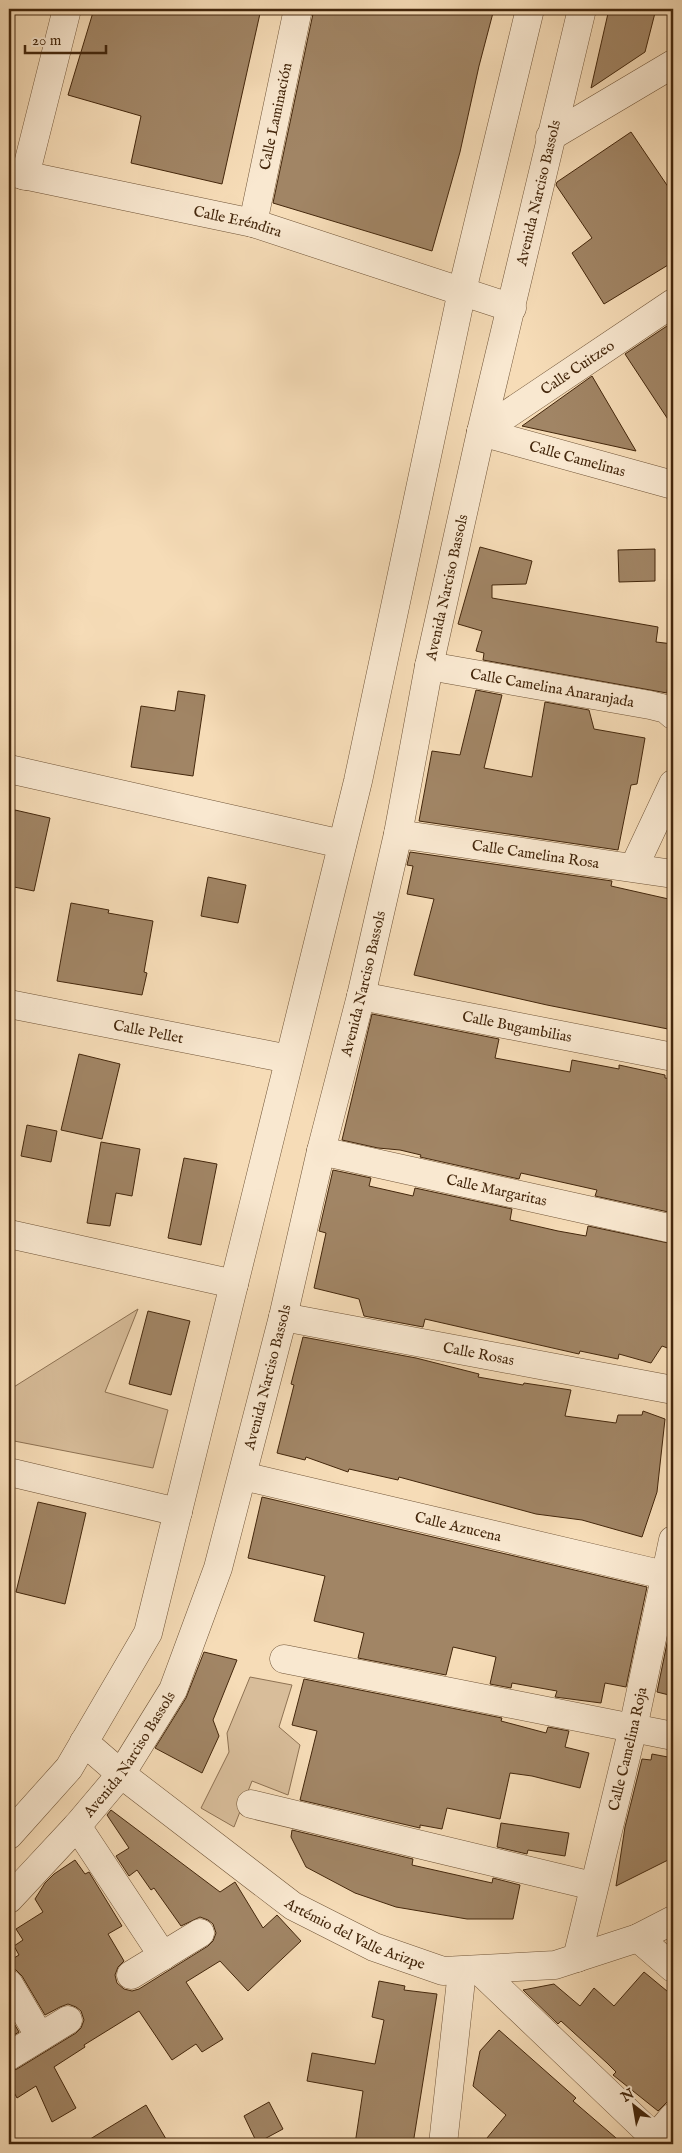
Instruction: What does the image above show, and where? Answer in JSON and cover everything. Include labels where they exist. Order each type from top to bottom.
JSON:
[{"type":"street","points":[[17,174],[67,9]]},
{"type":"street","name":"Calle Laminación","points":[[253,223],[298,9]]},
{"type":"street","points":[[9,1835],[68,1768],[148,1633],[364,752],[462,291],[530,9]]},
{"type":"street","name":"Avenida Narciso Bassols","points":[[9,1899],[77,1826],[121,1774],[173,1690],[218,1568],[284,1317],[321,1151],[361,996],[398,834],[429,666],[481,432],[582,9]]},
{"type":"street","points":[[550,137],[673,64]]},
{"type":"street","name":"Calle Eréndira","points":[[17,174],[253,223],[512,308]]},
{"type":"street","name":"Calle Cuitzeo","points":[[481,432],[673,303]]},
{"type":"street","name":"Calle Camelinas","points":[[481,432],[673,485]]},
{"type":"street","name":"Calle Camelina Anaranjada","points":[[429,666],[650,705],[666,710],[673,715]]},
{"type":"street","points":[[9,770],[342,844]]},
{"type":"street","points":[[634,867],[673,784]]},
{"type":"street","name":"Calle Camelina Rosa","points":[[398,834],[673,874]]},
{"type":"street","name":"Calle Bugambilias","points":[[361,996],[673,1057]]},
{"type":"street","name":"Calle Pellet","points":[[9,1004],[289,1059]]},
{"type":"street","name":"Calle Margaritas","points":[[321,1151],[673,1229]]},
{"type":"street","points":[[9,1234],[234,1284]]},
{"type":"street","name":"Calle Rosas","points":[[284,1317],[673,1390]]},
{"type":"street","points":[[9,1472],[178,1512]]},
{"type":"street","name":"Calle Azucena","points":[[243,1476],[669,1576]]},
{"type":"street","name":"Calle Camelina Roja","points":[[577,1958],[669,1576],[673,1540]]},
{"type":"street","points":[[284,1659],[673,1736]]},
{"type":"street","name":"Artémio del Valle Arizpe","points":[[84,1742],[121,1774],[293,1906],[374,1947],[443,1971],[555,1965],[638,1938],[673,1920]]},
{"type":"street","points":[[251,1804],[593,1886]]},
{"type":"street","points":[[77,1826],[163,1956]]},
{"type":"street","points":[[131,1975],[200,1933]]},
{"type":"street","points":[[638,1938],[673,1968]]},
{"type":"street","points":[[471,1971],[653,2141],[673,2117]]},
{"type":"street","points":[[443,2144],[471,1971]]},
{"type":"street","points":[[9,1984],[40,2037]]},
{"type":"street","points":[[9,2056],[68,2020]]},
{"type":"shaded area","points":[[138,1309],[105,1392],[168,1410],[153,1468],[9,1440],[9,1390]]},
{"type":"shaded area","points":[[250,1677],[292,1685],[279,1727],[300,1745],[288,1795],[252,1781],[234,1827],[201,1808],[229,1752],[227,1733]]},
{"type":"building","points":[[94,9],[261,9],[222,184],[131,163],[141,116],[68,95]]},
{"type":"building","points":[[314,9],[494,9],[460,152],[432,251],[273,203]]},
{"type":"building","points":[[609,9],[656,9],[645,52],[591,88]]},
{"type":"building","points":[[631,132],[673,194],[673,262],[604,304],[572,253],[592,238],[556,185],[557,182]]},
{"type":"building","points":[[673,322],[673,427],[625,354]]},
{"type":"building","points":[[592,376],[636,451],[522,426]]},
{"type":"building","points":[[480,547],[532,561],[526,584],[492,585],[492,598],[658,627],[656,642],[673,644],[667,693],[483,660],[484,653],[476,651],[482,631],[458,624]]},
{"type":"building","points":[[655,549],[655,581],[619,582],[618,550]]},
{"type":"building","points":[[476,690],[502,695],[484,768],[532,777],[545,702],[589,710],[594,729],[645,738],[637,784],[631,785],[618,850],[419,821],[432,751],[460,755]]},
{"type":"building","points":[[178,691],[205,695],[193,776],[131,767],[141,706],[175,711]]},
{"type":"building","points":[[15,810],[50,818],[34,891],[9,886],[9,839]]},
{"type":"building","points":[[410,852],[612,881],[611,886],[673,900],[673,1030],[547,1005],[414,975],[434,899],[407,894],[413,866],[407,865]]},
{"type":"building","points":[[208,877],[246,885],[238,923],[201,916]]},
{"type":"building","points":[[71,903],[109,910],[108,913],[153,921],[144,972],[147,973],[142,995],[57,981]]},
{"type":"building","points":[[372,1014],[499,1039],[495,1058],[570,1072],[572,1060],[619,1069],[619,1065],[665,1075],[665,1078],[673,1079],[673,1213],[595,1196],[597,1190],[521,1173],[519,1179],[420,1157],[421,1155],[400,1150],[378,1148],[342,1140]]},
{"type":"building","points":[[79,1054],[120,1064],[102,1139],[61,1130]]},
{"type":"building","points":[[27,1125],[57,1131],[51,1162],[21,1156]]},
{"type":"building","points":[[101,1142],[140,1149],[132,1196],[116,1193],[110,1226],[87,1223]]},
{"type":"building","points":[[184,1158],[217,1164],[201,1245],[168,1238]]},
{"type":"building","points":[[333,1170],[371,1178],[369,1186],[413,1196],[415,1188],[512,1209],[510,1220],[558,1231],[586,1236],[588,1226],[673,1244],[673,1350],[662,1346],[651,1363],[619,1354],[618,1359],[580,1351],[579,1354],[425,1319],[423,1327],[364,1316],[359,1299],[314,1288],[326,1233],[319,1231]]},
{"type":"building","points":[[148,1311],[190,1321],[171,1395],[129,1384]]},
{"type":"building","points":[[303,1337],[416,1358],[479,1374],[478,1377],[523,1385],[524,1383],[571,1390],[565,1416],[616,1423],[618,1415],[642,1415],[643,1411],[665,1419],[657,1492],[642,1537],[582,1520],[536,1514],[399,1477],[398,1480],[349,1469],[348,1472],[306,1457],[305,1460],[277,1453],[294,1385],[291,1384]]},
{"type":"building","points":[[262,1497],[647,1587],[626,1687],[605,1683],[601,1703],[555,1697],[557,1691],[512,1683],[511,1688],[490,1684],[496,1657],[453,1647],[446,1675],[358,1658],[364,1633],[314,1621],[325,1576],[248,1558]]},
{"type":"building","points":[[38,1502],[86,1513],[65,1604],[16,1592]]},
{"type":"building","points":[[673,1614],[673,1696],[657,1692]]},
{"type":"building","points":[[204,1652],[237,1660],[213,1720],[219,1736],[202,1773],[155,1748],[186,1698]]},
{"type":"building","points":[[304,1679],[502,1718],[501,1721],[546,1733],[548,1727],[569,1731],[565,1747],[589,1753],[580,1788],[532,1776],[510,1773],[500,1819],[447,1808],[442,1829],[420,1825],[420,1828],[300,1800],[317,1731],[292,1725]]},
{"type":"building","points":[[652,1754],[673,1758],[673,1837],[670,1859],[616,1886],[625,1827],[642,1759],[651,1760]]},
{"type":"building","points":[[111,1810],[220,1892],[235,1882],[263,1928],[277,1915],[301,1941],[248,1991],[220,1961],[186,1982],[223,2039],[202,2052],[196,2044],[172,2060],[139,2011],[84,2045],[85,2047],[54,2067],[76,2108],[52,2122],[36,2086],[17,2098],[9,2083],[9,2072],[76,2033],[81,2028],[84,2020],[81,2011],[68,2004],[45,2015],[22,1976],[16,1970],[9,1968],[9,1961],[19,1955],[14,1946],[23,1940],[16,1929],[43,1912],[35,1899],[45,1883],[54,1874],[75,1860],[85,1874],[89,1872],[122,1926],[108,1934],[124,1961],[118,1967],[115,1975],[117,1983],[124,1989],[132,1991],[139,1989],[208,1946],[213,1941],[216,1933],[213,1924],[200,1917],[181,1926],[154,1888],[151,1890],[137,1870],[129,1876],[116,1856],[129,1848],[107,1815]]},
{"type":"building","points":[[501,1823],[569,1833],[565,1856],[528,1850],[527,1854],[497,1847]]},
{"type":"building","points":[[292,1830],[413,1859],[412,1865],[492,1883],[493,1878],[520,1885],[513,1919],[467,1919],[396,1907],[355,1893],[306,1867],[291,1837]]},
{"type":"building","points":[[644,1972],[673,1996],[673,2102],[667,2102],[658,2111],[613,2075],[616,2072],[607,2063],[561,2021],[558,2024],[523,1990],[554,1984],[580,2006],[594,1988],[614,2006]]},
{"type":"building","points":[[379,1981],[405,1986],[404,1990],[437,1994],[413,2144],[355,2144],[363,2091],[307,2081],[312,2053],[375,2064],[384,2020],[372,2017]]},
{"type":"building","points":[[9,2015],[19,2032],[9,2038]]},
{"type":"building","points":[[499,2030],[576,2098],[573,2101],[623,2144],[482,2144],[506,2115],[473,2086],[480,2051]]},
{"type":"building","points":[[269,2102],[283,2129],[257,2143],[244,2116]]},
{"type":"building","points":[[146,2105],[169,2144],[82,2144]]}]
